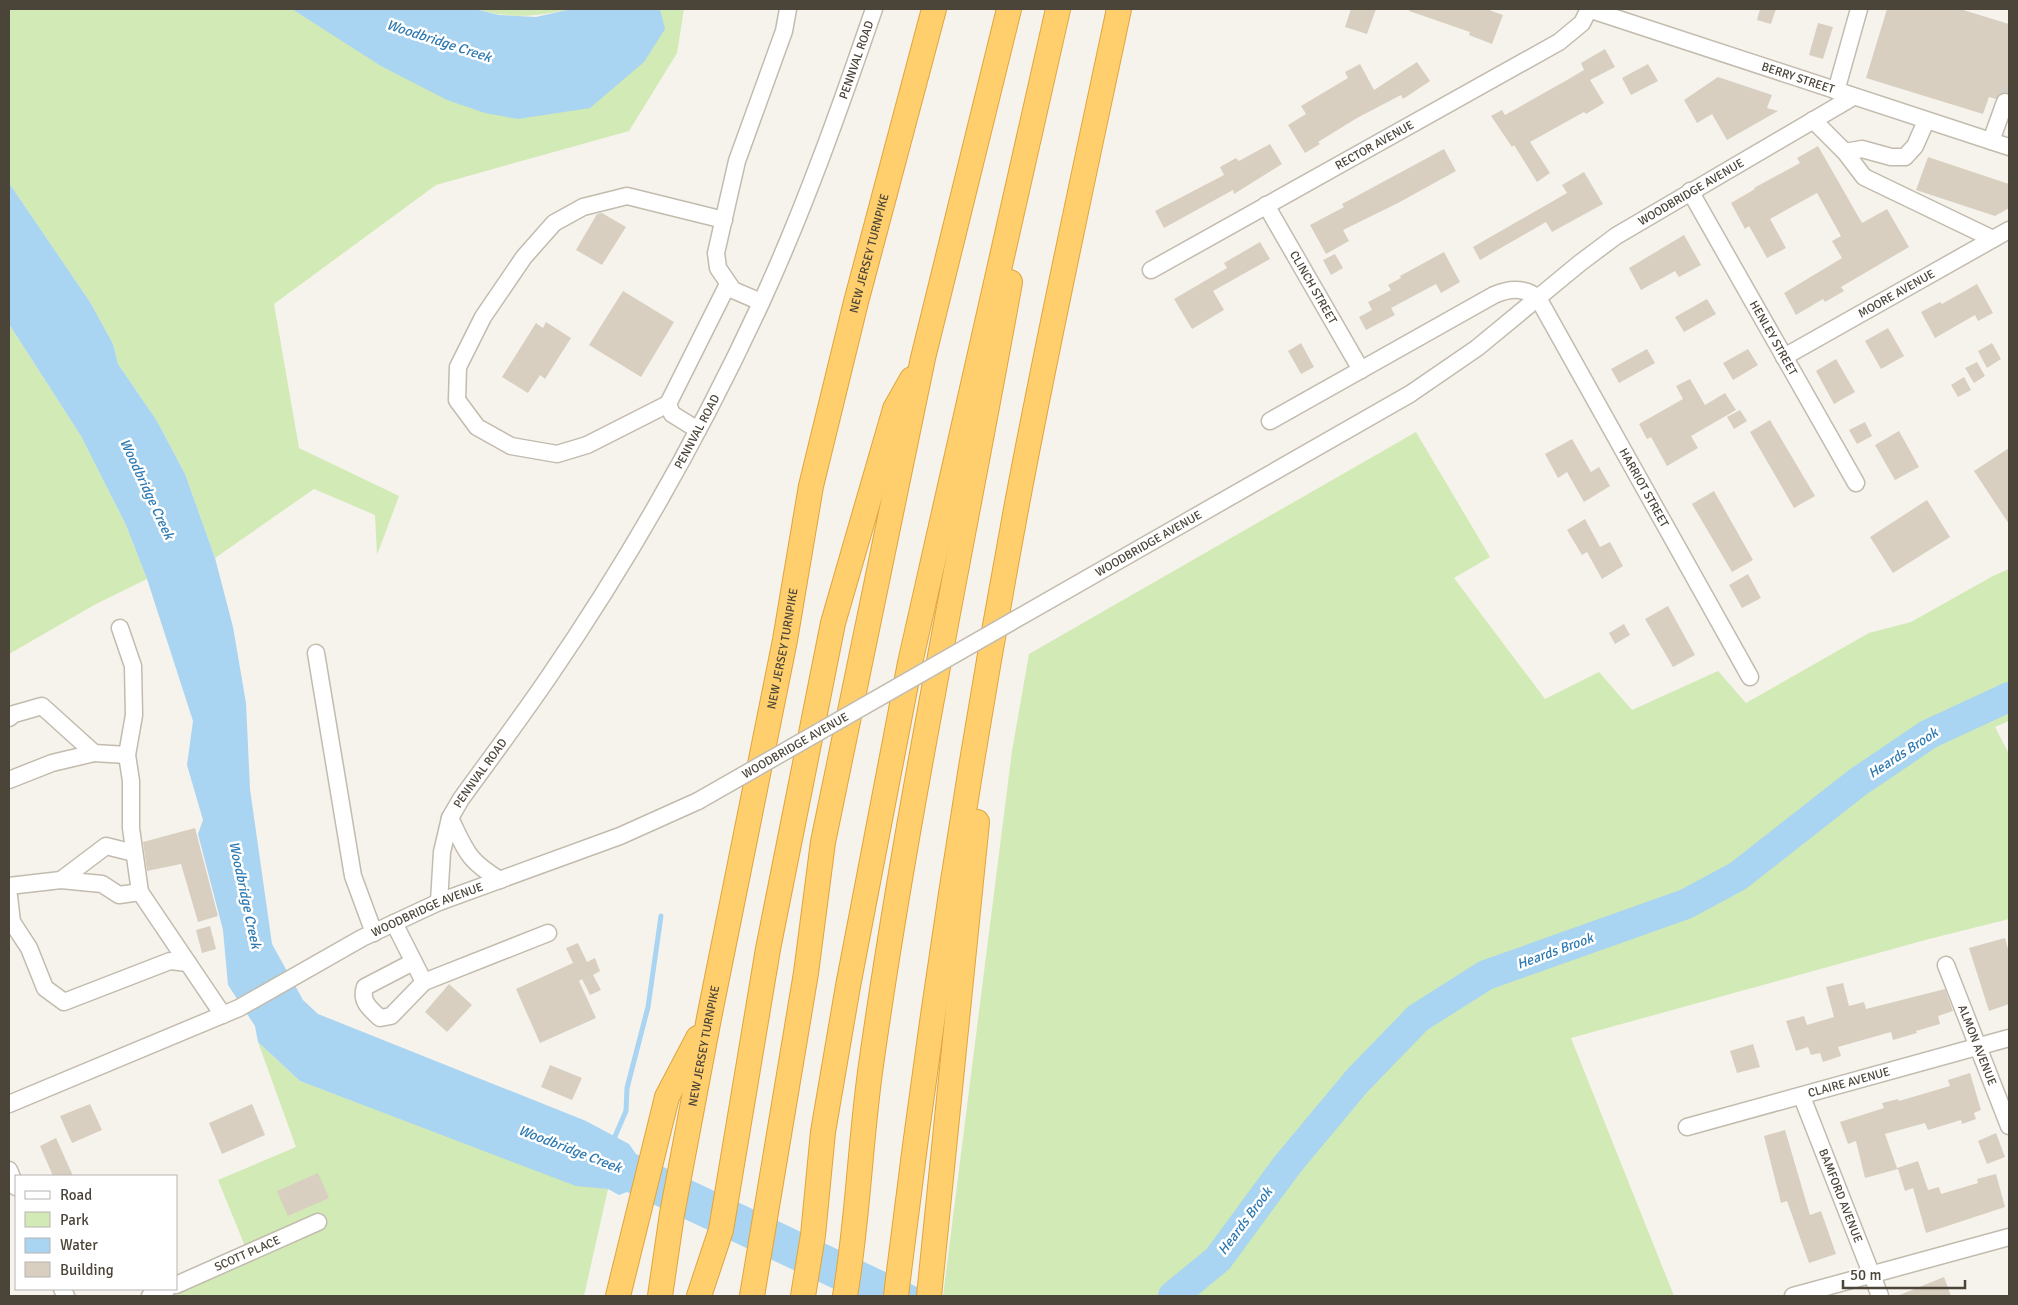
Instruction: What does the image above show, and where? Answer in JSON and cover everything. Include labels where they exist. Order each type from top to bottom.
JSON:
[{"type":"highway","name":"NEW JERSEY TURNPIKE","points":[[660,1296],[672,1214],[709,1018],[785,640],[811,486],[856,302],[934,9]]},
{"type":"highway","points":[[752,1296],[768,1212],[781,1119],[806,973],[823,842],[923,358],[1009,9]]},
{"type":"highway","points":[[805,1288],[813,1235],[826,1113],[848,986],[910,662],[1058,9]]},
{"type":"highway","points":[[898,1286],[936,996],[988,678],[1043,370],[1120,9]]},
{"type":"highway","points":[[845,1296],[853,1252],[871,1067],[893,930],[952,584],[1018,237],[1049,45]]},
{"type":"highway","points":[[699,1296],[721,1230],[768,949],[833,623],[895,409],[923,358]]},
{"type":"highway","points":[[929,1294],[968,926],[988,678]]},
{"type":"highway","points":[[618,1296],[667,1097],[709,1018]]},
{"type":"street","points":[[761,302],[733,290],[718,268],[716,252],[737,161],[784,31],[788,9]]},
{"type":"street","name":"PENNVAL ROAD","points":[[439,902],[442,852],[450,818],[461,799],[549,678],[631,548],[698,430],[761,302],[811,184],[874,9]]},
{"type":"street","name":"BERRY STREET","points":[[1589,9],[2009,148]]},
{"type":"street","name":"RECTOR AVENUE","points":[[1151,270],[1558,42],[1582,23],[1589,9]]},
{"type":"street","points":[[1836,91],[1859,9]]},
{"type":"street","name":"WOODBRIDGE AVENUE","points":[[9,1104],[239,1008],[296,974],[374,933],[439,902],[633,831],[698,801],[1410,394],[1477,348],[1604,245],[1690,191],[1853,97]]},
{"type":"street","points":[[1991,142],[2005,102]]},
{"type":"street","points":[[1812,120],[1844,152],[1864,177],[1993,239]]},
{"type":"street","points":[[1844,152],[1862,149],[1899,159],[1906,157],[1915,146],[1926,120]]},
{"type":"street","name":"HENLEY STREET","points":[[1690,191],[1856,483]]},
{"type":"street","points":[[724,220],[627,196],[583,207],[554,223],[524,257],[483,317],[458,367],[457,400],[477,427],[510,446],[557,454],[587,445],[668,404],[728,284]]},
{"type":"street","name":"CLINCH STREET","points":[[1266,205],[1361,370]]},
{"type":"street","name":"MOORE AVENUE","points":[[1784,357],[2009,230]]},
{"type":"street","points":[[1270,421],[1501,292],[1523,290],[1538,298]]},
{"type":"street","name":"HARRIOT STREET","points":[[1538,298],[1750,677]]},
{"type":"street","points":[[668,404],[672,414],[698,430]]},
{"type":"street","points":[[120,628],[133,666],[134,715],[127,756],[131,781],[131,828],[140,892],[222,1015]]},
{"type":"street","points":[[316,653],[353,876],[374,933]]},
{"type":"street","points":[[9,718],[42,706],[94,753]]},
{"type":"street","points":[[9,780],[52,763],[94,753],[127,756]]},
{"type":"street","name":"PENNVAL ROAD","points":[[450,818],[468,855],[479,867],[500,880]]},
{"type":"street","points":[[61,880],[106,846],[134,853]]},
{"type":"street","points":[[9,886],[61,880],[102,884],[118,895],[140,892]]},
{"type":"street","points":[[9,896],[12,922],[29,948],[45,988],[64,1002],[170,961],[188,963]]},
{"type":"street","points":[[394,923],[424,982]]},
{"type":"street","points":[[413,962],[366,987],[363,994],[367,1007],[380,1018],[392,1016],[424,982],[548,933]]},
{"type":"street","name":"ALMON AVENUE","points":[[1946,965],[2009,1126]]},
{"type":"street","name":"CLAIRE AVENUE","points":[[1687,1127],[1802,1097],[2009,1038]]},
{"type":"street","name":"BAMFORD AVENUE","points":[[1802,1097],[1880,1296]]},
{"type":"street","points":[[9,1170],[15,1185]]},
{"type":"street","name":"SCOTT PLACE","points":[[178,1284],[318,1222]]},
{"type":"street","points":[[1793,1296],[1872,1276],[2009,1237]]},
{"type":"street","points":[[150,1296],[165,1290]]},
{"type":"green space","points":[[9,9],[292,9],[447,100],[664,29],[660,9],[684,9],[677,53],[629,131],[436,185],[274,304],[299,448],[399,496],[377,555],[375,515],[314,489],[215,558],[185,474],[157,421],[118,364],[113,344],[90,302],[9,183]]},
{"type":"green space","points":[[475,9],[571,9],[545,14],[512,16]]},
{"type":"green space","points":[[9,324],[81,436],[126,525],[147,579],[96,604],[9,654]]},
{"type":"green space","points":[[1416,432],[1490,557],[1454,578],[1545,699],[1599,672],[1632,710],[1718,671],[1746,703],[1869,633],[1911,622],[2009,569],[2009,721],[1995,727],[2009,754],[2009,919],[1929,939],[1571,1038],[1674,1296],[943,1296],[1012,751],[1029,654]]},
{"type":"green space","points":[[258,1042],[300,1081],[576,1185],[608,1189],[584,1296],[179,1296],[177,1290],[249,1256],[218,1180],[296,1147]]},
{"type":"water","name":"Woodbridge Creek","points":[[292,9],[475,9],[499,15],[536,17],[571,9],[660,9],[665,29],[644,62],[590,108],[518,119],[485,113],[447,100],[381,66]]},
{"type":"water","name":"Woodbridge Creek","points":[[9,183],[90,302],[113,344],[118,364],[157,421],[185,474],[215,558],[233,627],[246,703],[250,789],[272,944],[303,1000],[318,1014],[586,1121],[629,1144],[636,1154],[934,1295],[935,1293],[943,1296],[849,1296],[627,1192],[619,1195],[608,1189],[576,1186],[300,1081],[258,1042],[255,1026],[228,985],[223,930],[198,834],[203,820],[187,765],[193,721],[147,579],[126,525],[81,436],[9,324]]},
{"type":"building","points":[[1351,9],[1376,9],[1367,34],[1345,27]]},
{"type":"building","points":[[1410,9],[1486,9],[1503,15],[1492,44],[1469,35],[1470,32],[1409,11]]},
{"type":"building","points":[[1760,9],[1776,9],[1771,24],[1757,20]]},
{"type":"building","points":[[1887,9],[1960,9],[2009,24],[2009,93],[2003,92],[1996,99],[1989,97],[1983,114],[1866,78]]},
{"type":"building","points":[[1818,23],[1833,27],[1823,59],[1809,55]]},
{"type":"building","points":[[1605,49],[1615,67],[1590,80],[1604,103],[1530,142],[1550,173],[1537,182],[1514,145],[1512,147],[1491,116],[1502,110],[1505,115],[1567,80],[1584,70],[1581,63]]},
{"type":"building","points":[[1417,62],[1430,81],[1403,99],[1401,95],[1357,118],[1318,142],[1320,144],[1305,153],[1288,125],[1306,114],[1301,106],[1348,78],[1345,72],[1360,64],[1374,90]]},
{"type":"building","points":[[1648,64],[1658,81],[1631,95],[1622,78]]},
{"type":"building","points":[[1718,77],[1772,95],[1767,108],[1778,111],[1727,140],[1712,114],[1697,123],[1684,100]]},
{"type":"building","points":[[1270,144],[1282,164],[1234,194],[1233,190],[1164,228],[1155,211],[1224,175],[1220,167],[1236,158],[1239,161]]},
{"type":"building","points":[[1818,146],[1862,223],[1887,209],[1909,247],[1841,287],[1844,291],[1825,302],[1823,299],[1796,315],[1784,293],[1842,258],[1832,241],[1841,236],[1817,193],[1770,219],[1786,248],[1767,258],[1749,226],[1745,229],[1731,203],[1800,163],[1797,158]]},
{"type":"building","points":[[1444,149],[1456,171],[1398,203],[1343,230],[1349,241],[1326,254],[1310,225],[1344,207],[1342,204]]},
{"type":"building","points":[[1928,157],[2009,184],[2009,208],[1995,216],[1916,190]]},
{"type":"building","points":[[1584,172],[1603,204],[1552,232],[1546,222],[1480,260],[1473,247],[1567,193],[1562,185]]},
{"type":"building","points":[[602,213],[626,227],[602,265],[576,250],[597,214]]},
{"type":"building","points":[[1684,235],[1701,265],[1679,277],[1675,271],[1641,290],[1629,268]]},
{"type":"building","points":[[1260,242],[1270,259],[1213,291],[1224,310],[1192,329],[1174,299],[1227,268],[1224,263]]},
{"type":"building","points":[[1444,252],[1460,282],[1441,293],[1436,284],[1391,308],[1395,315],[1366,330],[1359,317],[1372,310],[1368,302],[1391,290],[1388,285],[1401,278],[1400,276]]},
{"type":"building","points":[[1335,254],[1343,268],[1331,275],[1323,260]]},
{"type":"building","points":[[1977,284],[1993,313],[1978,321],[1975,315],[1935,338],[1921,312],[1940,302],[1942,304]]},
{"type":"building","points":[[623,291],[674,322],[641,377],[589,345]]},
{"type":"building","points":[[1707,299],[1716,314],[1684,332],[1675,317]]},
{"type":"building","points":[[546,322],[571,338],[545,379],[540,375],[528,393],[502,377],[536,323],[543,328]]},
{"type":"building","points":[[1888,328],[1904,356],[1881,369],[1865,341]]},
{"type":"building","points":[[1301,343],[1314,367],[1301,374],[1288,351]]},
{"type":"building","points":[[1992,343],[2001,359],[1987,368],[1978,351]]},
{"type":"building","points":[[1647,349],[1655,363],[1619,383],[1611,369]]},
{"type":"building","points":[[1748,349],[1758,365],[1733,380],[1723,363]]},
{"type":"building","points":[[1836,359],[1855,392],[1834,404],[1816,371]]},
{"type":"building","points":[[1977,362],[1985,376],[1974,383],[1965,368]]},
{"type":"building","points":[[1964,377],[1971,390],[1958,397],[1951,385]]},
{"type":"building","points":[[1690,379],[1705,405],[1725,393],[1736,410],[1691,436],[1698,448],[1667,466],[1651,437],[1647,439],[1639,424],[1683,399],[1676,386]]},
{"type":"building","points":[[1740,410],[1747,421],[1734,429],[1727,417]]},
{"type":"building","points":[[1770,420],[1815,496],[1794,508],[1750,432]]},
{"type":"building","points":[[1865,422],[1872,436],[1857,444],[1849,430]]},
{"type":"building","points":[[1899,431],[1919,467],[1895,480],[1875,445]]},
{"type":"building","points":[[1572,439],[1591,472],[1599,467],[1610,486],[1584,502],[1567,472],[1558,478],[1545,454]]},
{"type":"building","points":[[2009,448],[2009,524],[1974,471]]},
{"type":"building","points":[[1714,491],[1753,560],[1732,572],[1692,504]]},
{"type":"building","points":[[1927,500],[1950,537],[1893,573],[1870,537]]},
{"type":"building","points":[[1585,519],[1600,547],[1610,542],[1623,566],[1602,579],[1587,552],[1582,555],[1567,530]]},
{"type":"building","points":[[1748,574],[1761,598],[1742,608],[1729,585]]},
{"type":"building","points":[[1668,606],[1695,655],[1673,667],[1645,619]]},
{"type":"building","points":[[1624,624],[1630,635],[1615,644],[1609,633]]},
{"type":"building","points":[[195,828],[218,916],[198,922],[181,864],[147,871],[143,842]]},
{"type":"building","points":[[210,926],[216,949],[202,953],[196,930]]},
{"type":"building","points":[[2005,938],[2009,953],[2009,1004],[1989,1011],[1969,948]]},
{"type":"building","points":[[578,943],[587,962],[595,958],[600,971],[593,975],[601,990],[590,995],[582,979],[579,981],[596,1018],[540,1043],[516,989],[573,963],[566,948]]},
{"type":"building","points":[[1843,983],[1849,1006],[1864,1002],[1866,1009],[1945,989],[1953,1011],[1938,1016],[1940,1024],[1916,1031],[1917,1033],[1893,1040],[1891,1032],[1838,1047],[1841,1056],[1823,1062],[1820,1053],[1811,1055],[1808,1047],[1796,1051],[1786,1021],[1804,1016],[1807,1025],[1834,1017],[1826,987]]},
{"type":"building","points":[[449,984],[472,1005],[447,1032],[425,1012]]},
{"type":"building","points":[[1753,1044],[1760,1067],[1737,1073],[1730,1051]]},
{"type":"building","points":[[550,1065],[582,1078],[572,1100],[541,1087]]},
{"type":"building","points":[[1970,1073],[1981,1110],[1974,1113],[1976,1119],[1962,1124],[1961,1120],[1928,1130],[1925,1123],[1885,1134],[1897,1168],[1918,1161],[1928,1190],[1939,1187],[1941,1194],[1978,1183],[1977,1179],[1996,1174],[2005,1207],[1926,1233],[1913,1188],[1905,1191],[1898,1169],[1865,1178],[1856,1141],[1848,1144],[1840,1122],[1884,1108],[1882,1103],[1898,1099],[1899,1101],[1950,1086],[1948,1080]]},
{"type":"building","points":[[90,1104],[102,1130],[72,1143],[60,1116]]},
{"type":"building","points":[[252,1104],[265,1135],[222,1154],[209,1123]]},
{"type":"building","points":[[1785,1130],[1810,1215],[1821,1211],[1836,1254],[1809,1263],[1787,1201],[1781,1203],[1764,1136]]},
{"type":"building","points":[[1996,1133],[2005,1157],[1987,1164],[1978,1141]]},
{"type":"building","points":[[56,1138],[73,1175],[53,1175],[40,1146]]},
{"type":"building","points":[[318,1173],[329,1198],[288,1216],[277,1191]]},
{"type":"building","points":[[1944,1277],[1951,1296],[1897,1296]]},
{"type":"waterway","name":"Heards Brook","points":[[1173,1296],[1218,1259],[1287,1165],[1357,1081],[1418,1018],[1486,975],[1686,904],[1738,876],[1858,782],[1929,734],[2009,697]]},
{"type":"waterway","points":[[613,1141],[626,1111],[627,1088],[648,1007],[661,916]]},
{"type":"tunnel","points":[[2005,102],[2009,87]]}]
